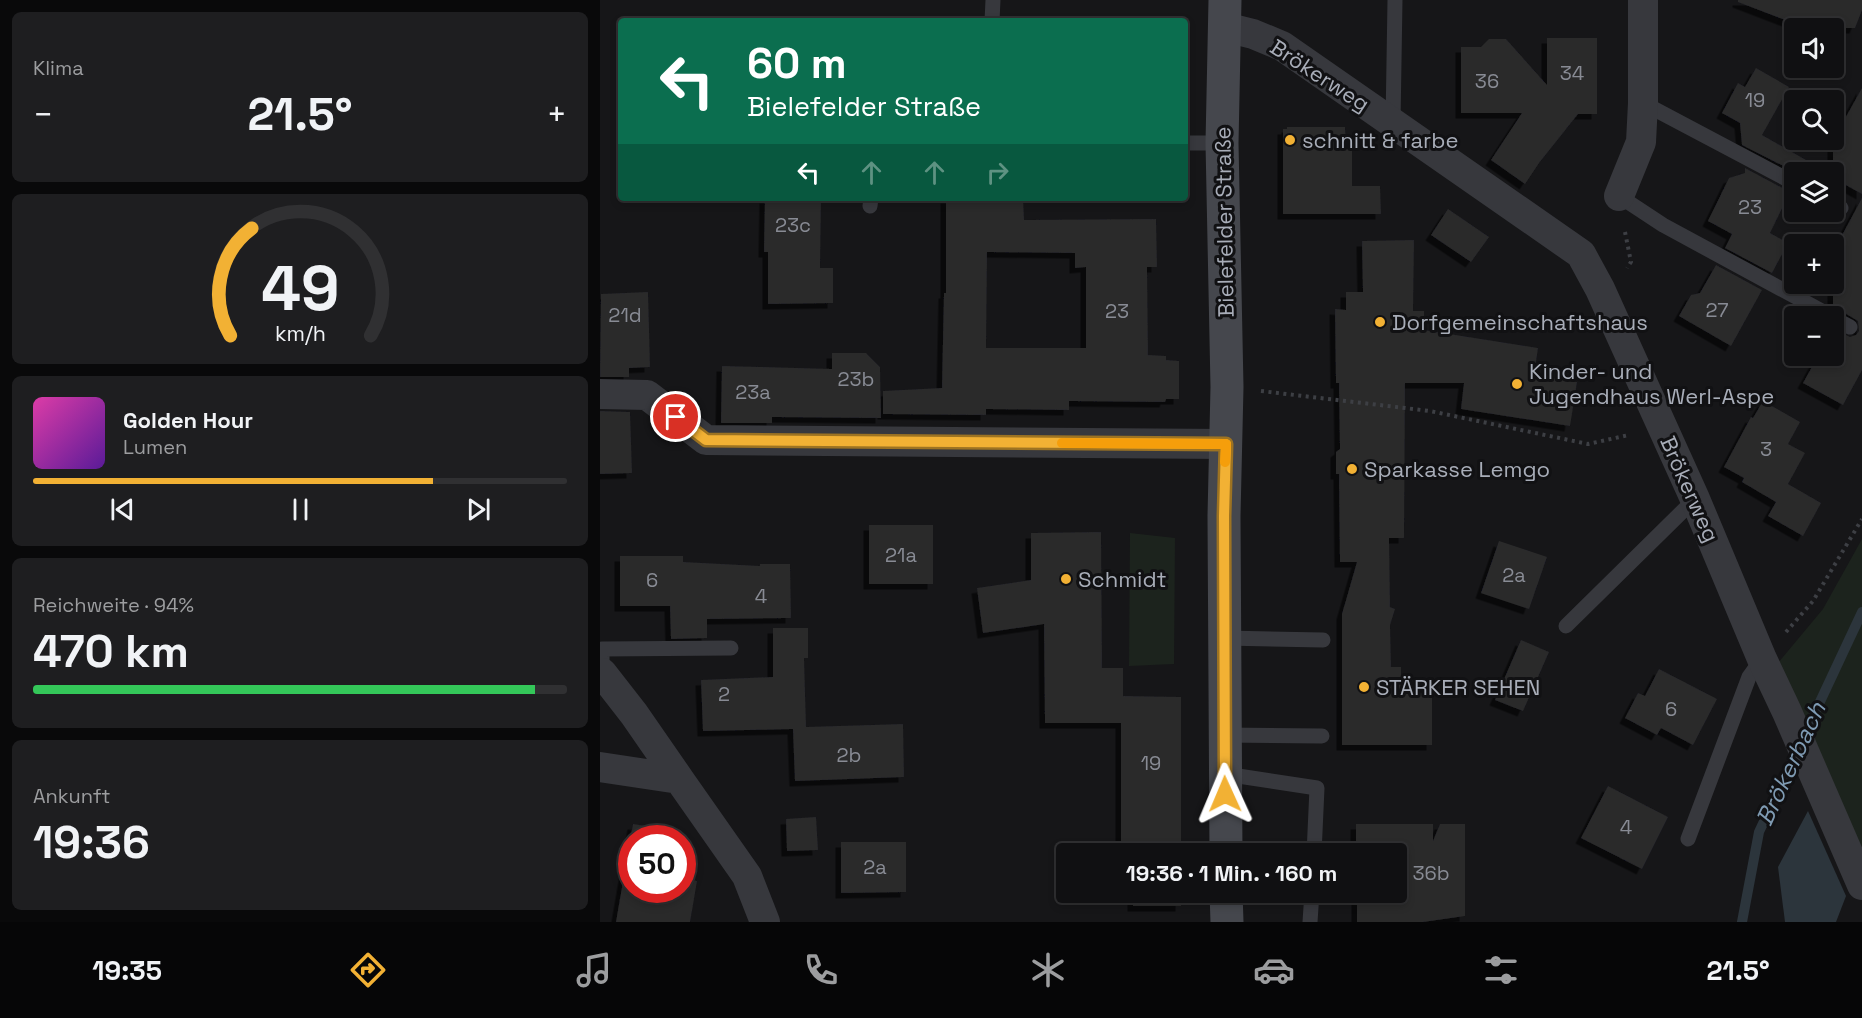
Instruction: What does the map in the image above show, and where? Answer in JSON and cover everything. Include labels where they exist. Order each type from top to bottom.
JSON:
[{"type":"main road","name":"Bielefelder Straße","points":[[1225,14],[1222,143],[1227,387],[1224,638],[1226,843]]},
{"type":"main road","points":[[1226,903],[1227,922]]},
{"type":"street","points":[[1619,196],[1641,142],[1643,0]]},
{"type":"street","name":"Brökerweg","points":[[1225,14],[1253,34],[1282,46],[1581,254],[1600,289],[1695,499],[1862,885]]},
{"type":"street","points":[[600,394],[647,395],[706,440],[1226,444]]},
{"type":"street","points":[[601,674],[634,714],[747,876],[765,922]]},
{"type":"street","points":[[600,767],[679,779]]},
{"type":"lane","points":[[992,18],[993,0]]},
{"type":"lane","points":[[1393,123],[1395,0]]},
{"type":"lane","points":[[1643,103],[1784,178]]},
{"type":"lane","points":[[1188,143],[1222,143]]},
{"type":"lane","points":[[1619,196],[1663,225],[1812,306]]},
{"type":"lane","points":[[1844,324],[1850,327]]},
{"type":"lane","points":[[1566,626],[1695,499]]},
{"type":"lane","points":[[1224,638],[1323,640]]},
{"type":"lane","points":[[601,674],[602,649],[730,648]]},
{"type":"lane","points":[[1688,839],[1749,677],[1762,658]]},
{"type":"lane","points":[[1224,735],[1322,736]]},
{"type":"lane","points":[[1225,774],[1317,788],[1314,843]]},
{"type":"lane","points":[[1310,922],[1311,903]]},
{"type":"path","points":[[1227,387],[1430,411],[1588,444],[1662,427]]},
{"type":"path","points":[[1762,658],[1813,601],[1862,519]]},
{"type":"shaded area","points":[[1130,533],[1175,538],[1174,664],[1129,666]]},
{"type":"shaded area","points":[[1862,539],[1862,854],[1778,663],[1823,609]]},
{"type":"shaded area","points":[[1808,811],[1846,896],[1836,922],[1785,922],[1778,867]]},
{"type":"building","points":[[1738,0],[1862,0],[1862,10],[1855,28],[1844,28],[1844,18],[1784,20],[1738,2]]},
{"type":"building","points":[[1547,38],[1597,38],[1597,114],[1578,114],[1525,184],[1491,160],[1522,113],[1461,113],[1461,47],[1481,47],[1489,39],[1506,39],[1547,85]]},
{"type":"building","points":[[1756,68],[1789,87],[1784,90],[1784,96],[1762,135],[1784,148],[1784,150],[1788,150],[1806,160],[1805,162],[1784,162],[1784,166],[1742,145],[1740,123],[1722,113],[1738,83],[1745,87]]},
{"type":"building","points":[[1862,88],[1862,194],[1844,184],[1844,162],[1833,162],[1833,150],[1844,150],[1844,120]]},
{"type":"building","points":[[1287,127],[1345,127],[1346,149],[1352,149],[1352,186],[1380,186],[1381,214],[1283,214],[1283,129]]},
{"type":"building","points":[[1745,168],[1784,189],[1784,204],[1770,233],[1784,241],[1784,250],[1772,273],[1725,248],[1732,234],[1708,221],[1729,178],[1745,173]]},
{"type":"building","points":[[1862,198],[1862,370],[1843,405],[1803,383],[1812,366],[1844,366],[1844,334],[1850,337],[1859,331],[1858,321],[1844,313],[1844,306],[1833,306],[1833,294],[1844,294],[1843,234]]},
{"type":"building","points":[[765,201],[821,201],[820,268],[833,268],[833,303],[768,304],[768,252],[764,252]]},
{"type":"building","points":[[946,201],[1023,201],[1024,220],[1156,219],[1157,267],[1147,267],[1148,355],[1166,356],[1166,360],[1179,361],[1179,399],[1166,399],[1165,402],[1069,401],[1069,410],[986,409],[986,415],[883,414],[883,391],[942,388],[944,293],[946,293]],"holes":[[[987,252],[1075,253],[1075,268],[1086,267],[1086,348],[986,348]]]},
{"type":"building","points":[[1448,209],[1489,237],[1471,262],[1431,235]]},
{"type":"building","points":[[1414,240],[1413,311],[1424,311],[1424,330],[1538,348],[1534,375],[1577,382],[1570,426],[1461,409],[1464,383],[1405,383],[1404,538],[1389,538],[1390,607],[1395,609],[1390,625],[1391,667],[1401,667],[1401,694],[1432,693],[1432,745],[1342,745],[1342,614],[1357,562],[1340,562],[1339,474],[1336,474],[1336,452],[1340,449],[1339,383],[1336,383],[1335,309],[1346,310],[1346,292],[1363,292],[1362,241]]},
{"type":"building","points":[[1716,265],[1762,290],[1731,346],[1679,316],[1691,295],[1700,293]]},
{"type":"building","points":[[648,292],[650,367],[629,368],[629,377],[600,377],[601,294]]},
{"type":"building","points":[[832,353],[866,353],[880,367],[881,418],[772,417],[772,423],[721,423],[722,366],[832,369]]},
{"type":"building","points":[[1763,401],[1800,422],[1788,444],[1805,453],[1788,484],[1821,503],[1803,536],[1768,516],[1776,502],[1742,482],[1744,478],[1724,467],[1751,417],[1753,418]]},
{"type":"building","points":[[600,411],[630,412],[632,473],[600,474]]},
{"type":"building","points":[[869,525],[933,525],[933,584],[869,584]]},
{"type":"building","points":[[1101,532],[1102,668],[1123,668],[1123,696],[1181,697],[1181,843],[1121,843],[1121,723],[1045,723],[1044,624],[983,633],[977,588],[1031,580],[1031,533]]},
{"type":"building","points":[[1499,541],[1547,557],[1529,609],[1481,593]]},
{"type":"building","points":[[620,556],[683,556],[683,562],[760,566],[760,564],[790,564],[791,618],[707,619],[707,638],[671,639],[670,606],[620,606]]},
{"type":"building","points":[[773,628],[808,628],[808,658],[804,658],[806,727],[903,724],[904,777],[795,781],[793,729],[703,731],[701,680],[773,677]]},
{"type":"building","points":[[1521,640],[1549,652],[1523,711],[1495,700]]},
{"type":"building","points":[[1659,669],[1717,699],[1693,745],[1661,728],[1657,735],[1625,718],[1638,693],[1645,696]]},
{"type":"building","points":[[1608,786],[1668,817],[1642,869],[1581,838]]},
{"type":"building","points":[[816,817],[818,850],[787,851],[786,819]]},
{"type":"building","points":[[1356,824],[1433,824],[1433,841],[1440,824],[1465,824],[1465,916],[1423,922],[1357,922],[1357,903],[1407,903],[1407,843],[1356,843]]},
{"type":"building","points":[[841,842],[906,842],[906,892],[841,893]]},
{"type":"building","points":[[619,903],[693,903],[690,922],[616,922]]},
{"type":"building","points":[[1133,903],[1181,903],[1181,906],[1133,906]]},
{"type":"waterway","name":"Brökerbach","points":[[1742,922],[1759,832],[1862,612]]},
{"type":"slow traffic","points":[[1062,443],[1226,444],[1225,462]]},
{"type":"place","name":"schnitt & farbe","points":[[1290,140]]},
{"type":"place","name":"Dorfgemeinschaftshaus","points":[[1380,322]]},
{"type":"place","name":"Kinder- und Jugendhaus Werl-Aspe","points":[[1517,384]]},
{"type":"place","name":"Sparkasse Lemgo","points":[[1352,469]]},
{"type":"place","name":"Schmidt","points":[[1066,579]]},
{"type":"place","name":"STÄRKER SEHEN","points":[[1364,687]]},
{"type":"route","points":[[676,417],[706,440],[1226,444],[1225,794]]}]
